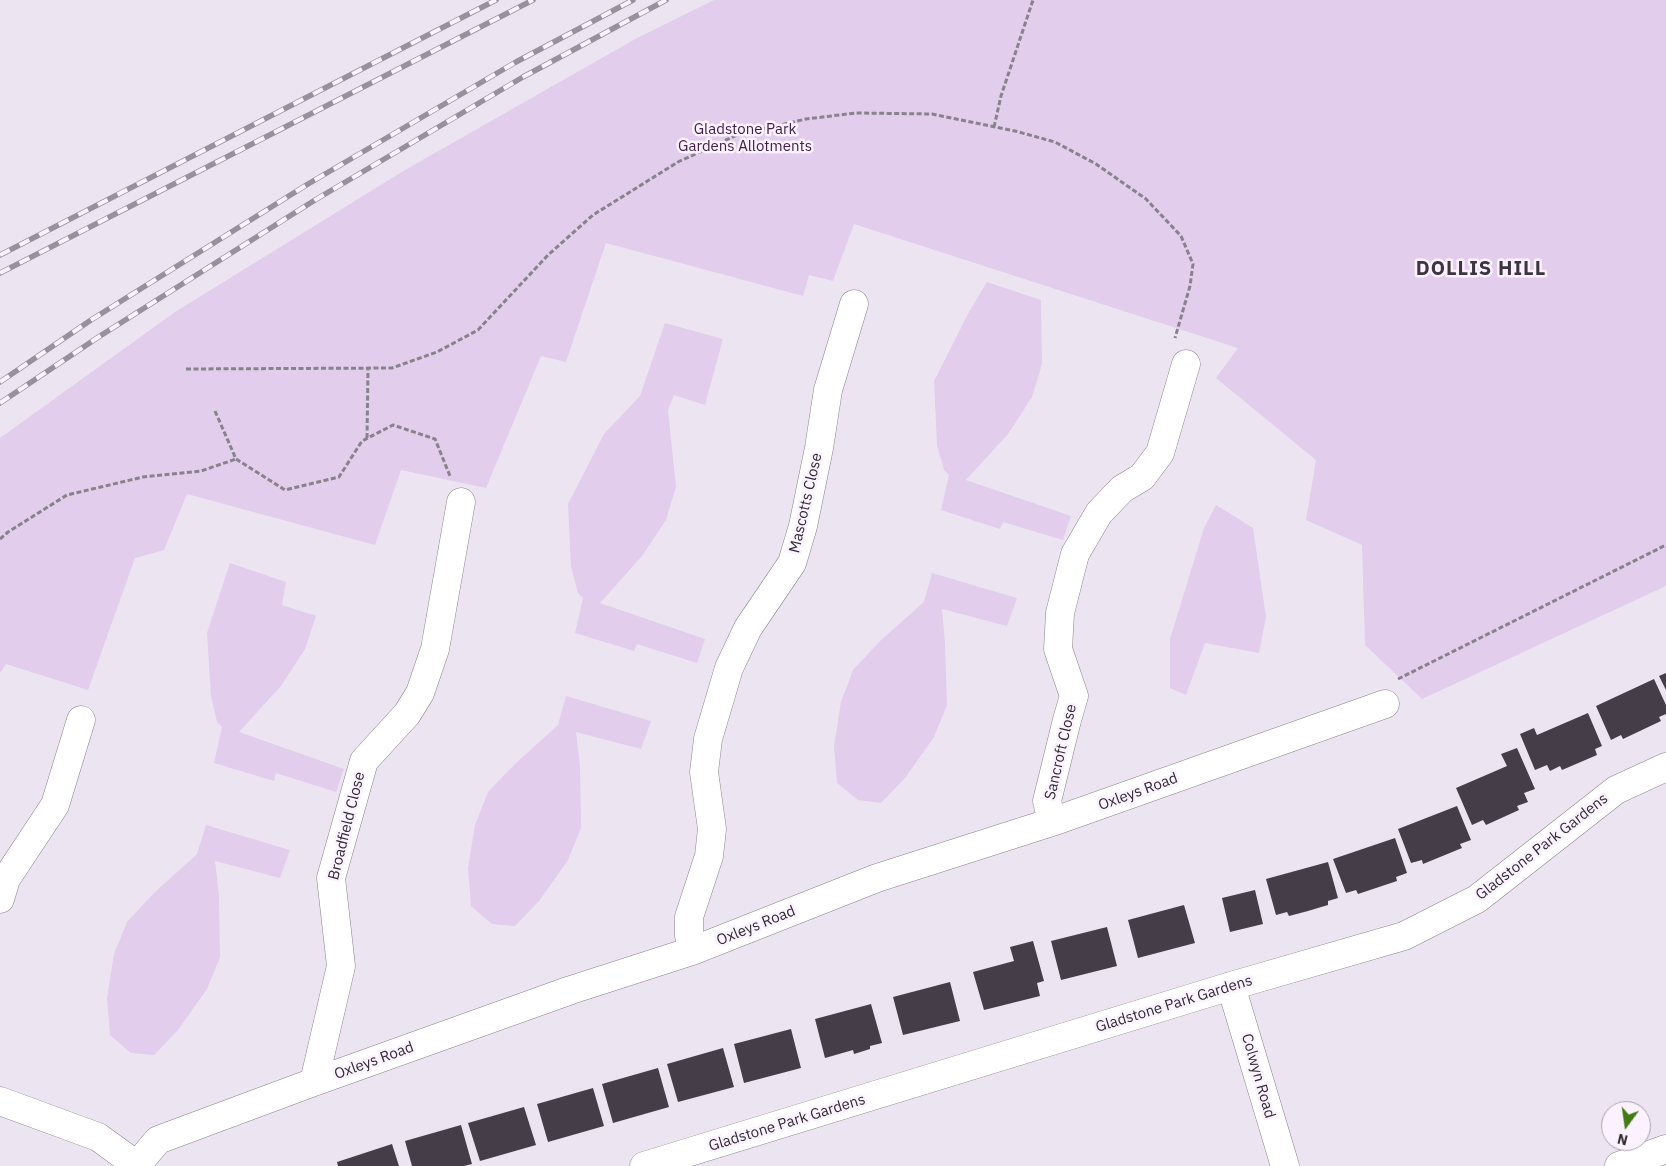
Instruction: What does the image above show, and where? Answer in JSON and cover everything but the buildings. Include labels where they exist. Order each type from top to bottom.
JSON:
[{"type":"street","name":"Mascotts Close","points":[[692,951],[689,936],[689,917],[709,856],[712,829],[704,772],[708,739],[729,668],[748,628],[792,563],[807,506],[828,390],[854,304]]},
{"type":"street","name":"Sancroft Close","points":[[1052,822],[1047,801],[1066,720],[1074,696],[1058,649],[1060,613],[1075,554],[1099,513],[1122,489],[1142,477],[1160,453],[1186,364]]},
{"type":"street","name":"Broadfield Close","points":[[314,1082],[341,966],[331,878],[364,761],[407,714],[420,693],[435,649],[461,502]]},
{"type":"street","name":"Oxleys Road","points":[[138,1166],[158,1140],[314,1082],[571,990],[692,951],[877,878],[1052,822],[1385,704]]},
{"type":"street","points":[[0,899],[6,879],[55,805],[81,720]]},
{"type":"street","name":"Gladstone Park Gardens","points":[[644,1166],[1231,986],[1404,936],[1477,899],[1616,790],[1666,767]]},
{"type":"street","name":"Colwyn Road","points":[[1231,986],[1284,1166]]},
{"type":"street","points":[[0,1101],[98,1137],[138,1166]]},
{"type":"street","points":[[1619,1166],[1666,1150]]},
{"type":"path","points":[[994,126],[1001,96],[1033,0]]},
{"type":"path","points":[[186,369],[392,368],[437,352],[478,330],[548,255],[592,215],[678,162],[737,135],[806,119],[856,113],[932,114],[994,126],[1055,142],[1096,164],[1146,199],[1181,236],[1194,264],[1190,286],[1175,338]]},
{"type":"path","points":[[367,438],[368,368]]},
{"type":"path","points":[[214,411],[236,459],[285,490],[339,477],[362,441],[394,425],[435,439],[461,502]]},
{"type":"path","points":[[0,539],[67,495],[143,477],[201,471],[236,459]]},
{"type":"path","points":[[1385,704],[1389,684],[1666,545]]},
{"type":"green space","name":"Gladstone Park Gardens Allotments","points":[[714,0],[1666,0],[1666,586],[1422,699],[1365,645],[1362,545],[1306,520],[1316,460],[1216,378],[1238,348],[854,224],[833,281],[809,275],[803,296],[606,243],[566,362],[541,356],[486,488],[401,470],[375,545],[187,494],[164,550],[135,558],[88,690],[6,664],[0,673],[0,438],[175,312],[405,170],[637,38]]},
{"type":"green space","points":[[987,282],[1041,300],[1042,364],[1032,397],[1008,434],[966,480],[1071,516],[1063,540],[1003,522],[1000,529],[941,510],[949,475],[944,470],[937,445],[934,381],[969,312]]},
{"type":"green space","points":[[665,323],[723,339],[705,405],[674,395],[668,410],[676,487],[666,520],[642,556],[600,603],[705,639],[697,663],[637,644],[634,651],[575,633],[583,598],[578,593],[571,567],[568,504],[604,434],[640,396]]},
{"type":"green space","points":[[1216,505],[1253,528],[1266,617],[1259,653],[1205,643],[1186,695],[1170,688],[1170,639],[1204,528]]},
{"type":"green space","points":[[230,563],[286,582],[282,605],[316,616],[305,649],[281,686],[239,732],[344,769],[336,792],[276,773],[274,781],[214,763],[222,727],[217,722],[211,696],[207,633]]},
{"type":"green space","points":[[932,573],[1017,598],[1007,626],[942,609],[947,705],[934,737],[905,778],[881,803],[858,800],[837,783],[834,746],[841,702],[853,670],[881,640],[924,602]]},
{"type":"green space","points":[[566,696],[651,721],[641,749],[576,732],[580,766],[581,828],[568,860],[539,901],[515,926],[492,924],[471,906],[468,868],[475,825],[488,792],[516,763],[558,725]]},
{"type":"green space","points":[[206,825],[290,850],[280,878],[215,861],[219,895],[220,957],[207,989],[178,1030],[154,1055],[131,1053],[110,1035],[107,998],[114,954],[127,922],[155,892],[197,854]]},
{"type":"railway","points":[[0,255],[496,0]]},
{"type":"railway","points":[[0,273],[533,0]]},
{"type":"railway","points":[[0,382],[91,320],[308,184],[516,62],[633,0]]},
{"type":"railway","points":[[0,403],[100,336],[315,200],[523,77],[666,0]]},
{"type":"district","name":"DOLLIS HILL","points":[[1481,269]]}]
